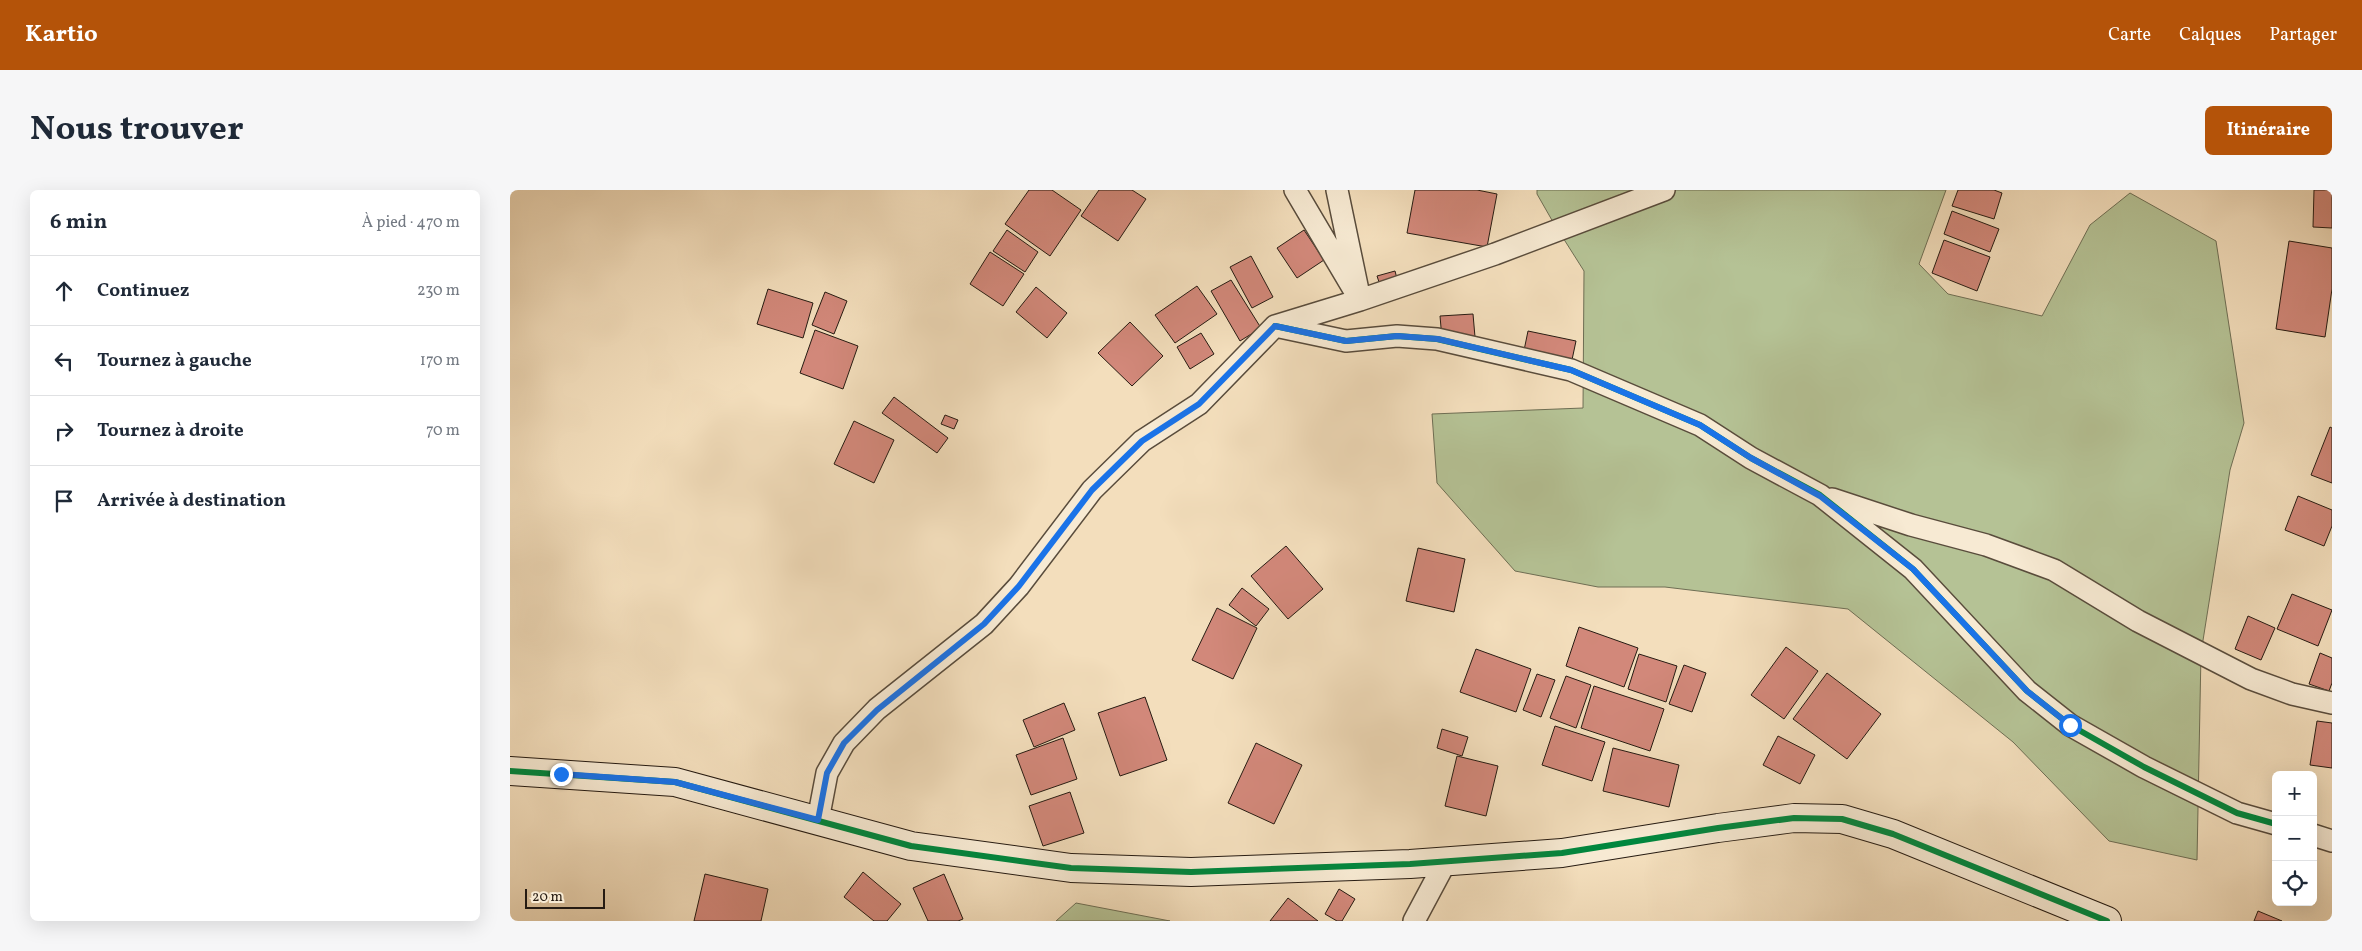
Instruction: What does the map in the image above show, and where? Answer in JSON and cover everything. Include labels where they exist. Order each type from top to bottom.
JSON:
[{"type":"street","points":[[1296,190],[1360,300]]},
{"type":"street","points":[[1337,190],[1360,300]]},
{"type":"street","points":[[818,820],[827,773],[844,743],[877,710],[984,624],[1019,586],[1092,490],[1142,441],[1199,404],[1275,326],[1360,300],[1495,254],[1664,190]]},
{"type":"street","points":[[1275,326],[1346,341],[1397,336],[1438,339],[1571,370],[1700,425],[1751,458],[1820,496],[1913,569],[2027,691],[2070,725],[2144,767],[2237,813],[2272,823]]},
{"type":"street","points":[[1820,496],[1911,525],[1986,545],[2054,570],[2138,621],[2251,679],[2292,694],[2332,703]]},
{"type":"street","points":[[510,772],[675,782],[911,846],[1071,868],[1191,872],[1446,861],[1562,853],[1794,818],[1842,819],[1893,834],[2107,921]]},
{"type":"street","points":[[2317,837],[2332,841]]},
{"type":"street","points":[[1414,921],[1446,861]]},
{"type":"green space","points":[[1537,190],[1946,190],[1919,264],[1948,294],[2042,316],[2090,225],[2130,193],[2216,241],[2244,423],[2230,470],[2201,653],[2197,860],[2109,841],[2013,742],[1848,609],[1665,587],[1598,587],[1515,571],[1437,483],[1432,414],[1583,408],[1584,271],[1553,222],[1537,194]]},
{"type":"green space","points":[[1076,903],[1170,921],[1056,921]]},
{"type":"building","points":[[1029,190],[1052,190],[1081,210],[1050,256],[1005,224]]},
{"type":"building","points":[[1099,190],[1132,190],[1146,199],[1118,241],[1081,216]]},
{"type":"building","points":[[1415,190],[1477,190],[1497,194],[1487,247],[1407,233]]},
{"type":"building","points":[[1958,190],[1994,190],[2002,193],[1994,219],[1952,206]]},
{"type":"building","points":[[2314,190],[2332,190],[2332,228],[2313,227]]},
{"type":"building","points":[[1952,211],[1999,229],[1990,252],[1944,234]]},
{"type":"building","points":[[1007,230],[1038,252],[1025,272],[993,251]]},
{"type":"building","points":[[1304,230],[1324,260],[1297,278],[1277,248]]},
{"type":"building","points":[[1944,240],[1990,257],[1977,291],[1932,273]]},
{"type":"building","points":[[2289,241],[2332,248],[2332,289],[2325,337],[2276,329]]},
{"type":"building","points":[[990,252],[1024,274],[1003,306],[970,284]]},
{"type":"building","points":[[1251,256],[1273,297],[1252,308],[1230,267]]},
{"type":"building","points":[[1395,271],[1399,286],[1382,291],[1377,276]]},
{"type":"building","points":[[1231,280],[1261,328],[1240,341],[1211,291]]},
{"type":"building","points":[[1197,286],[1217,314],[1175,343],[1155,315]]},
{"type":"building","points":[[1036,287],[1067,313],[1047,338],[1016,312]]},
{"type":"building","points":[[768,289],[813,303],[803,338],[757,324]]},
{"type":"building","points":[[825,292],[847,301],[834,334],[812,325]]},
{"type":"building","points":[[1473,314],[1475,337],[1442,339],[1440,316]]},
{"type":"building","points":[[1130,322],[1163,356],[1132,386],[1098,353]]},
{"type":"building","points":[[815,330],[858,346],[843,389],[800,373]]},
{"type":"building","points":[[1528,331],[1576,341],[1569,374],[1521,365]]},
{"type":"building","points":[[1201,333],[1214,354],[1190,369],[1177,347]]},
{"type":"building","points":[[894,397],[948,438],[937,453],[882,413]]},
{"type":"building","points":[[945,415],[958,420],[954,429],[941,424]]},
{"type":"building","points":[[854,421],[894,440],[874,483],[834,464]]},
{"type":"building","points":[[2330,427],[2332,428],[2332,483],[2311,475]]},
{"type":"building","points":[[2298,496],[2332,510],[2332,526],[2324,546],[2285,530]]},
{"type":"building","points":[[1286,546],[1323,589],[1288,619],[1251,576]]},
{"type":"building","points":[[1418,548],[1465,559],[1454,612],[1406,601]]},
{"type":"building","points":[[1242,588],[1269,609],[1256,626],[1229,605]]},
{"type":"building","points":[[2292,594],[2332,610],[2318,646],[2277,629]]},
{"type":"building","points":[[1217,608],[1257,628],[1233,679],[1192,660]]},
{"type":"building","points":[[2248,616],[2275,628],[2261,660],[2235,649]]},
{"type":"building","points":[[1579,627],[1638,648],[1624,687],[1566,666]]},
{"type":"building","points":[[1786,647],[1818,671],[1784,719],[1751,695]]},
{"type":"building","points":[[1476,649],[1531,669],[1516,712],[1460,692]]},
{"type":"building","points":[[2320,653],[2332,658],[2332,683],[2329,691],[2309,684]]},
{"type":"building","points":[[1639,654],[1677,666],[1666,702],[1628,689]]},
{"type":"building","points":[[1684,665],[1706,673],[1692,712],[1669,704]]},
{"type":"building","points":[[1827,673],[1881,714],[1847,759],[1793,719]]},
{"type":"building","points":[[1537,674],[1555,680],[1541,717],[1523,710]]},
{"type":"building","points":[[1566,676],[1591,685],[1576,728],[1550,718]]},
{"type":"building","points":[[1594,686],[1664,709],[1650,751],[1581,728]]},
{"type":"building","points":[[1145,697],[1167,760],[1120,776],[1098,713]]},
{"type":"building","points":[[1064,703],[1075,730],[1034,747],[1023,720]]},
{"type":"building","points":[[2317,721],[2332,723],[2332,768],[2310,765]]},
{"type":"building","points":[[1555,726],[1605,742],[1592,781],[1542,765]]},
{"type":"building","points":[[1442,729],[1468,737],[1462,756],[1437,748]]},
{"type":"building","points":[[1778,736],[1815,755],[1800,784],[1763,765]]},
{"type":"building","points":[[1063,738],[1077,779],[1031,795],[1016,755]]},
{"type":"building","points":[[1256,743],[1302,765],[1274,824],[1228,803]]},
{"type":"building","points":[[1613,748],[1679,765],[1669,807],[1603,791]]},
{"type":"building","points":[[1457,756],[1498,766],[1486,816],[1445,806]]},
{"type":"building","points":[[1070,792],[1084,833],[1043,846],[1029,806]]},
{"type":"building","points":[[863,872],[901,904],[887,921],[874,921],[844,897]]},
{"type":"building","points":[[705,874],[768,889],[761,921],[694,921]]},
{"type":"building","points":[[944,874],[963,919],[958,921],[928,921],[913,888]]},
{"type":"building","points":[[1339,889],[1355,899],[1342,921],[1337,921],[1325,914]]},
{"type":"building","points":[[1288,898],[1318,921],[1270,921]]},
{"type":"building","points":[[2258,911],[2282,921],[2254,921]]},
{"type":"cycle path","points":[[1275,326],[1346,341],[1397,336],[1437,339],[1571,370],[1700,425],[1751,458],[1820,495],[1913,569],[2027,691],[2070,725],[2144,767],[2237,813],[2272,823]]},
{"type":"cycle path","points":[[510,771],[675,782],[911,846],[1071,868],[1191,872],[1410,864],[1562,853],[1794,818],[1842,819],[1893,834],[2107,921]]},
{"type":"route","points":[[561,774],[675,782],[818,820],[827,773],[844,743],[877,710],[984,624],[1019,586],[1092,490],[1142,441],[1199,404],[1275,326],[1346,341],[1397,336],[1438,339],[1571,370],[1700,425],[1751,458],[1820,496],[1913,569],[2027,691],[2070,725]]}]
